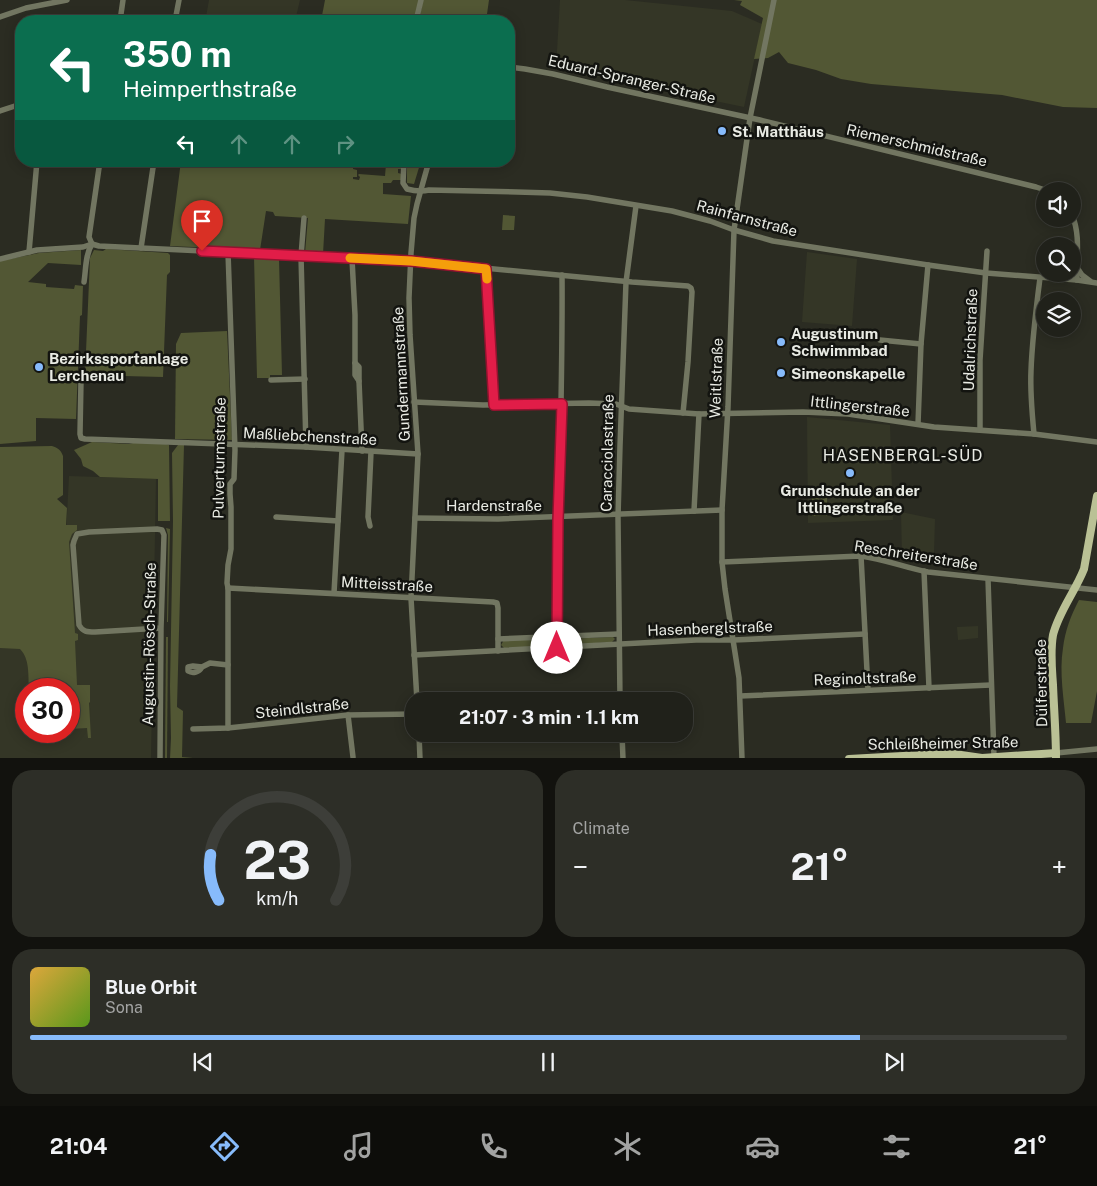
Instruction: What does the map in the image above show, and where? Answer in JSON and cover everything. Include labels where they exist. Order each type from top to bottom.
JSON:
[{"type":"main road","name":"Dülferstraße","points":[[1056,756],[1052,642],[1057,622],[1084,569],[1097,496]]},
{"type":"main road","name":"Schleißheimer Straße","points":[[849,758],[939,754],[982,758],[1056,756]]},
{"type":"street","points":[[0,17],[26,8],[67,0]]},
{"type":"street","points":[[121,15],[123,0]]},
{"type":"street","points":[[176,15],[179,0]]},
{"type":"street","points":[[417,15],[421,0]]},
{"type":"street","name":"Weitlstraße","points":[[742,758],[738,668],[722,562],[722,510],[728,413],[734,230],[750,118],[774,0]]},
{"type":"street","name":"Eduard-Spranger-Straße","points":[[515,68],[553,74],[750,118]]},
{"type":"street","points":[[0,111],[15,106]]},
{"type":"street","name":"Riemerschmidstraße","points":[[750,118],[1036,188]]},
{"type":"street","points":[[29,252],[36,167]]},
{"type":"street","points":[[92,244],[89,237],[99,167]]},
{"type":"street","points":[[141,248],[153,167]]},
{"type":"street","points":[[404,167],[404,184],[406,189],[420,191],[427,167]]},
{"type":"street","name":"Rainfarnstraße","points":[[420,191],[550,193],[587,197],[679,213],[773,241],[928,266],[1036,278]]},
{"type":"street","name":"Gundermannstraße","points":[[416,692],[411,598],[418,454],[409,298],[414,218],[420,191]]},
{"type":"street","name":"Caracciolastraße","points":[[620,692],[618,514],[621,406],[626,282],[636,206]]},
{"type":"street","points":[[304,218],[301,256],[306,447]]},
{"type":"street","points":[[84,282],[88,249],[92,244]]},
{"type":"street","points":[[0,259],[29,252],[83,247],[92,244],[99,246],[411,261],[626,282],[688,286],[692,292],[683,413]]},
{"type":"street","name":"Udalrichstraße","points":[[980,430],[980,360],[986,251]]},
{"type":"street","name":"Pulverturmstraße","points":[[228,252],[234,445],[234,479],[230,484],[231,545],[227,584],[228,728]]},
{"type":"street","points":[[352,258],[355,314],[355,375],[359,381],[362,451]]},
{"type":"street","points":[[918,424],[920,344],[928,266]]},
{"type":"street","points":[[486,269],[494,405]]},
{"type":"street","points":[[1081,273],[1095,283]]},
{"type":"street","points":[[557,648],[558,517],[562,404],[562,276]]},
{"type":"street","name":"Rainfarnstraße","points":[[1081,281],[1095,283]]},
{"type":"street","points":[[1034,434],[1031,373],[1039,282]]},
{"type":"street","points":[[880,340],[920,344]]},
{"type":"street","points":[[271,380],[305,380]]},
{"type":"street","name":"Maßliebchenstraße","points":[[81,381],[80,434],[81,438],[85,439],[306,447],[418,454]]},
{"type":"street","name":"Ittlingerstraße","points":[[414,402],[494,405],[616,404],[629,409],[699,414],[812,412],[846,414],[918,424],[1034,434],[1097,442]]},
{"type":"street","points":[[694,511],[699,414]]},
{"type":"street","points":[[334,593],[342,450]]},
{"type":"street","points":[[370,526],[368,517],[372,452]]},
{"type":"street","name":"Hardenstraße","points":[[415,518],[491,519],[722,510]]},
{"type":"street","points":[[276,517],[338,521]]},
{"type":"street","name":"Augustin-Rösch-Straße","points":[[160,758],[164,535],[162,530],[157,529],[77,534],[73,545],[79,625],[81,630],[84,632],[95,632],[161,628]]},
{"type":"street","points":[[861,556],[868,690]]},
{"type":"street","name":"Reschreiterstraße","points":[[722,562],[861,556],[924,571],[1097,590]]},
{"type":"street","points":[[924,571],[929,688]]},
{"type":"street","points":[[988,579],[991,685],[996,758]]},
{"type":"street","name":"Mitteisstraße","points":[[228,588],[493,602],[497,603],[498,608],[498,651]]},
{"type":"street","points":[[498,639],[619,634]]},
{"type":"street","name":"Hasenberglstraße","points":[[414,655],[699,640],[865,634]]},
{"type":"street","points":[[202,667],[210,663],[228,665]]},
{"type":"street","name":"Reginoltstraße","points":[[740,696],[991,685]]},
{"type":"street","points":[[348,714],[353,757]]},
{"type":"street","name":"Steindlstraße","points":[[194,730],[228,728],[348,714],[405,714]]},
{"type":"street","points":[[419,742],[420,758]]},
{"type":"street","points":[[622,742],[623,758]]},
{"type":"street","name":"Schleißheimer Straße","points":[[1056,756],[1097,749]]},
{"type":"shaded area","points":[[209,0],[300,0],[296,15],[206,15]]},
{"type":"shaded area","points":[[560,0],[625,0],[732,11],[762,24],[744,107],[556,68]]},
{"type":"shaded area","points":[[807,252],[857,259],[852,326],[802,322]]},
{"type":"shaded area","name":"Grundschule an der Ittlingerstraße","points":[[807,417],[890,425],[893,520],[808,523]]},
{"type":"shaded area","points":[[69,476],[156,479],[151,758],[0,758],[0,637],[66,534]]},
{"type":"shaded area","points":[[901,512],[935,519],[934,553],[917,552],[902,557]]},
{"type":"shaded area","points":[[978,626],[978,638],[958,640],[957,627]]},
{"type":"green space","points":[[325,0],[421,0],[417,15],[322,15]]},
{"type":"green space","points":[[423,0],[489,0],[487,15],[420,15]]},
{"type":"green space","points":[[734,0],[1097,0],[1097,108],[1063,107],[1002,95],[871,84],[841,79],[788,63],[779,52],[768,58],[754,59],[763,18],[740,5],[742,1]]},
{"type":"green space","points":[[180,167],[353,167],[353,169],[357,170],[357,177],[353,177],[353,179],[359,180],[359,174],[385,176],[386,167],[401,167],[401,169],[398,169],[398,173],[402,174],[402,180],[383,183],[383,194],[411,196],[408,224],[325,219],[323,254],[305,253],[308,218],[275,216],[273,212],[266,211],[260,250],[170,246]]},
{"type":"green space","points":[[407,167],[419,167],[414,184],[407,183]]},
{"type":"green space","points":[[503,215],[515,216],[514,230],[502,230]]},
{"type":"green space","name":"Bezirkssportanlage Lerchenau","points":[[106,249],[168,253],[170,255],[170,272],[167,275],[163,377],[85,375],[90,258],[94,250],[103,251]]},
{"type":"green space","name":"Bezirkssportanlage Lerchenau","points":[[81,250],[81,265],[48,263],[28,282],[46,284],[46,287],[74,289],[75,285],[83,286],[76,419],[36,418],[36,441],[0,444],[0,261],[39,253]]},
{"type":"green space","points":[[254,257],[279,259],[282,375],[270,375],[270,378],[257,378]]},
{"type":"green space","points":[[227,331],[232,440],[175,439],[176,344],[181,333]]},
{"type":"green space","points":[[92,442],[129,444],[137,442],[169,445],[170,521],[158,521],[158,479],[100,477],[83,466],[81,459],[74,450]]},
{"type":"green space","points":[[178,445],[184,445],[177,707],[183,711],[182,757],[193,758],[170,758],[172,453]]},
{"type":"green space","points":[[52,446],[59,450],[63,456],[63,495],[57,499],[67,508],[66,525],[77,525],[77,530],[72,534],[69,542],[75,633],[78,634],[78,640],[75,641],[77,678],[28,678],[28,668],[20,649],[0,648],[0,447]]},
{"type":"green space","points":[[827,494],[827,503],[830,508],[827,508],[827,516],[812,516],[812,495]]},
{"type":"green space","points":[[166,528],[170,529],[168,622],[168,535]]},
{"type":"green space","points":[[1079,600],[1097,602],[1097,691],[1091,723],[1066,723],[1062,686],[1062,657],[1067,629]]},
{"type":"green space","points":[[166,637],[168,637],[167,758],[165,758]]},
{"type":"green space","points":[[613,637],[615,639],[612,642],[564,645],[561,641],[563,639]]},
{"type":"green space","points":[[552,639],[554,641],[552,646],[504,648],[501,645],[504,640]]},
{"type":"green space","points":[[80,685],[90,685],[91,738],[88,738],[87,728],[80,728]]},
{"type":"slow traffic","points":[[350,258],[411,261],[486,269],[487,279]]},
{"type":"place","name":"St. Matthäus","points":[[722,131]]},
{"type":"place","name":"Augustinum Schwimmbad","points":[[781,342]]},
{"type":"place","name":"Bezirkssportanlage Lerchenau","points":[[39,367]]},
{"type":"place","name":"Simeonskapelle","points":[[781,373]]},
{"type":"place","name":"Grundschule an der Ittlingerstraße","points":[[850,473]]},
{"type":"district","name":"HASENBERGL-SÜD","points":[[903,455]]},
{"type":"route","points":[[202,251],[411,261],[486,269],[494,405],[562,404],[558,520],[557,648]]}]
